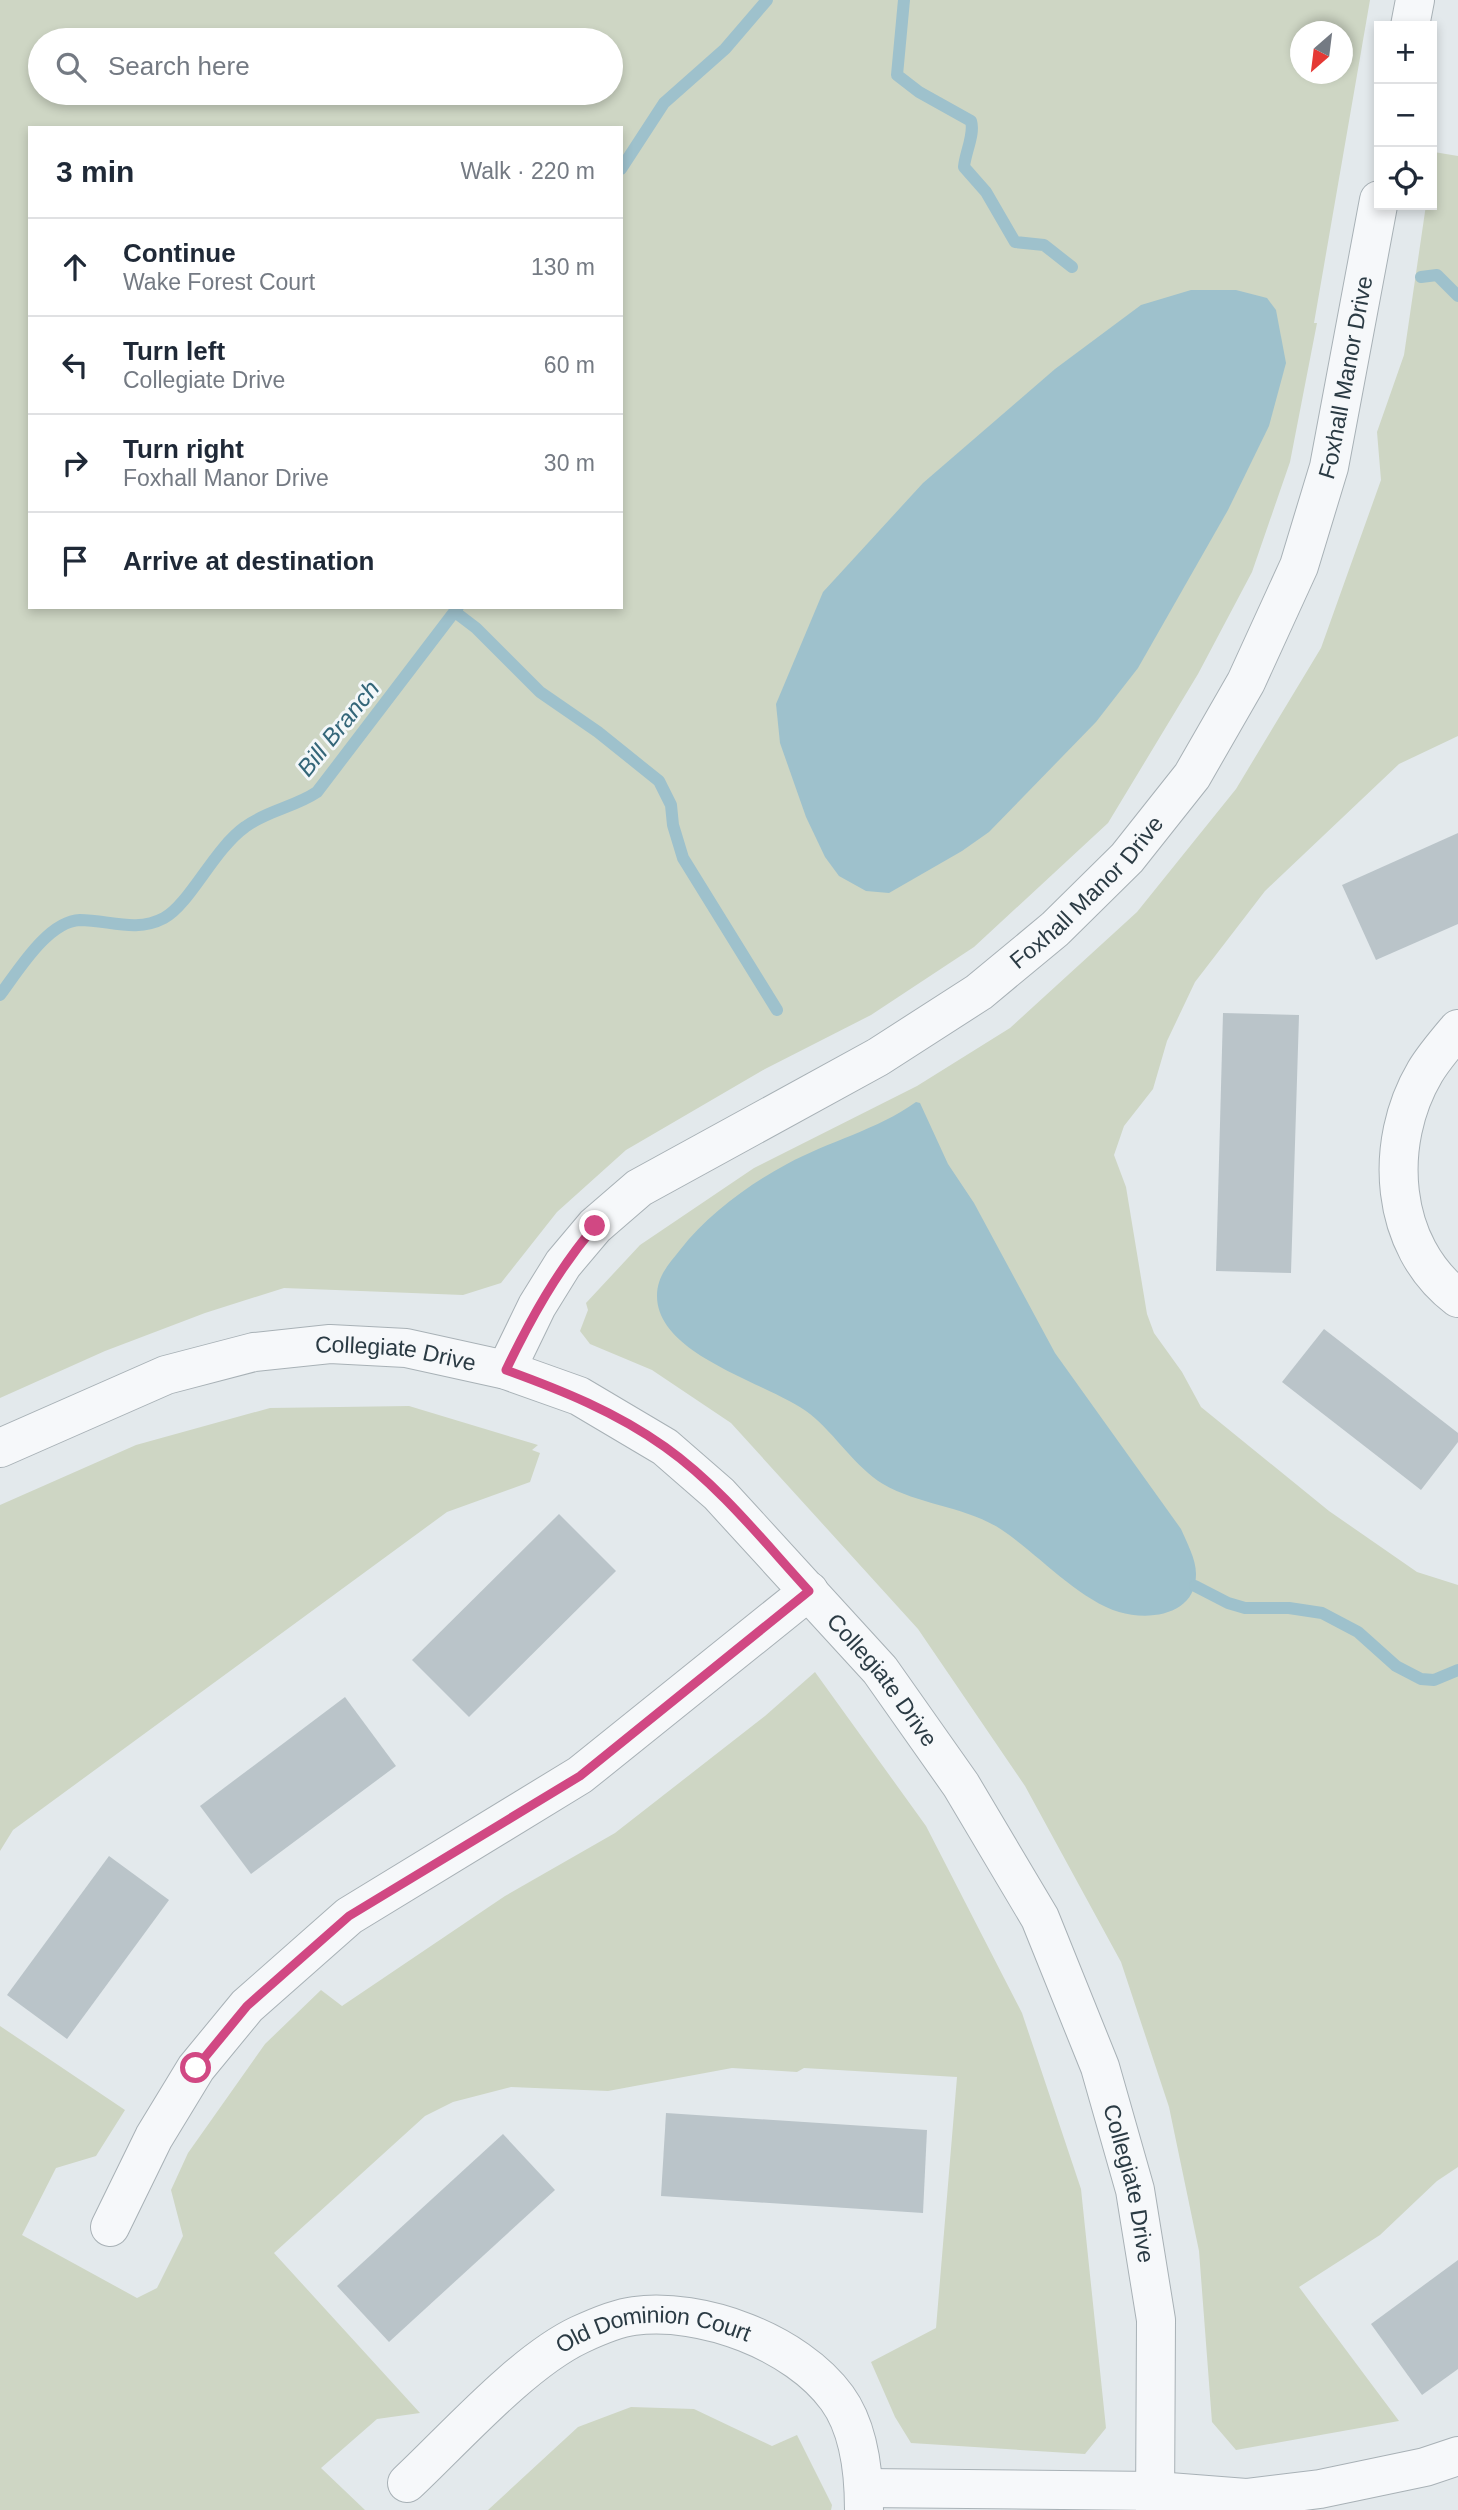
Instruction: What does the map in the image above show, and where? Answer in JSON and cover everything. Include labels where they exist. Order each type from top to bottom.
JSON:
[{"type":"street","points":[[1411,21],[1415,0]]},
{"type":"street","name":"Foxhall Manor Drive","points":[[506,1370],[537,1306],[563,1264],[595,1226],[639,1188],[878,1057],[979,992],[1055,929],[1127,858],[1192,776],[1246,682],[1299,566],[1329,467],[1377,210]]},
{"type":"street","points":[[1458,1029],[1424,1072],[1402,1129],[1397,1186],[1412,1244],[1444,1287],[1458,1298]]},
{"type":"street","name":"Collegiate Drive","points":[[0,1448],[166,1375],[254,1352],[330,1344],[405,1348],[506,1370],[579,1396],[665,1447],[719,1494],[880,1670],[961,1785],[1040,1918],[1101,2067],[1135,2190],[1156,2320],[1156,2501]]},
{"type":"street","points":[[110,2227],[154,2137],[196,2068],[247,2006],[349,1916],[580,1776],[809,1591]]},
{"type":"street","name":"Old Dominion Court","points":[[407,2483],[538,2360],[578,2335],[633,2316],[687,2317],[741,2330],[796,2359],[837,2399],[856,2440],[864,2499],[1156,2501],[1246,2498],[1320,2489],[1425,2467],[1458,2456]]},
{"type":"green space","points":[[0,0],[1370,0],[1314,323],[1317,323],[1290,462],[1252,572],[1198,674],[1108,823],[974,947],[871,1015],[765,1069],[626,1150],[557,1212],[501,1283],[463,1295],[284,1288],[205,1313],[105,1351],[0,1398]]},
{"type":"green space","points":[[1437,152],[1458,156],[1458,736],[1399,764],[1265,891],[1195,982],[1167,1041],[1153,1089],[1124,1126],[1114,1155],[1126,1187],[1147,1314],[1154,1333],[1182,1372],[1201,1407],[1329,1511],[1417,1572],[1458,1585],[1458,2167],[1437,2181],[1380,2235],[1299,2287],[1399,2421],[1236,2450],[1212,2422],[1199,2251],[1169,2107],[1121,1962],[1025,1786],[918,1629],[731,1423],[652,1370],[590,1344],[580,1331],[588,1310],[586,1303],[640,1245],[754,1168],[917,1086],[1010,1028],[1137,912],[1236,789],[1321,648],[1381,480],[1377,432],[1404,355],[1425,210],[1437,210]]},
{"type":"green space","points":[[409,1406],[538,1445],[532,1450],[540,1453],[530,1482],[447,1512],[13,1830],[0,1851],[0,1505],[136,1445],[270,1408]]},
{"type":"green space","points":[[815,1672],[926,1826],[1022,2013],[1081,2189],[1106,2428],[1085,2454],[911,2443],[895,2417],[871,2362],[936,2328],[957,2077],[804,2068],[797,2072],[732,2068],[608,2091],[511,2087],[453,2102],[425,2116],[274,2253],[420,2413],[377,2419],[321,2468],[365,2510],[0,2510],[0,2026],[125,2110],[96,2156],[56,2168],[22,2235],[137,2298],[157,2288],[183,2236],[171,2190],[188,2153],[265,2044],[321,1990],[342,2006],[505,1896],[615,1833],[765,1716]]},
{"type":"green space","points":[[631,2407],[694,2409],[772,2446],[797,2435],[832,2505],[831,2510],[488,2510],[578,2427]]},
{"type":"water","points":[[1191,290],[1236,290],[1267,298],[1276,310],[1286,363],[1269,426],[1228,510],[1138,668],[1096,722],[989,832],[962,851],[889,893],[866,891],[839,876],[825,857],[806,817],[780,743],[776,704],[823,592],[923,483],[1055,369],[1141,305]]},
{"type":"water","points":[[916,1102],[920,1103],[948,1164],[974,1203],[1055,1353],[1181,1529],[1196,1568],[1194,1588],[1180,1606],[1169,1612],[1131,1615],[1104,1606],[1073,1587],[1016,1540],[988,1522],[883,1484],[863,1469],[810,1414],[696,1352],[676,1336],[662,1317],[657,1296],[661,1276],[691,1237],[715,1213],[743,1191],[787,1164],[869,1128]]},
{"type":"building","points":[[1458,833],[1458,924],[1376,960],[1342,885]]},
{"type":"building","points":[[1223,1013],[1299,1015],[1291,1273],[1216,1271]]},
{"type":"building","points":[[1324,1329],[1458,1433],[1458,1442],[1421,1490],[1282,1382]]},
{"type":"building","points":[[559,1514],[616,1571],[469,1717],[412,1660]]},
{"type":"building","points":[[345,1697],[396,1766],[251,1874],[200,1806]]},
{"type":"building","points":[[109,1856],[169,1900],[67,2039],[7,1995]]},
{"type":"building","points":[[666,2113],[927,2130],[923,2213],[661,2196]]},
{"type":"building","points":[[503,2134],[555,2190],[389,2342],[337,2286]]},
{"type":"building","points":[[1458,2260],[1458,2369],[1422,2395],[1371,2324]]},
{"type":"waterway","name":"Bill Branch","points":[[623,166],[664,103],[725,49],[767,0]]},
{"type":"waterway","points":[[904,0],[897,75],[919,92],[971,121],[972,132],[964,167],[986,192],[1015,242],[1044,245],[1072,267]]},
{"type":"waterway","points":[[1421,277],[1437,275],[1458,296]]},
{"type":"waterway","name":"Bill Branch","points":[[0,995],[35,949],[57,929],[80,920],[143,925],[164,918],[183,901],[223,849],[245,827],[317,792],[456,609]]},
{"type":"waterway","points":[[455,612],[476,628],[540,692],[598,732],[659,781],[671,805],[673,825],[683,858],[777,1010]]},
{"type":"waterway","points":[[1195,1586],[1228,1603],[1245,1608],[1289,1608],[1322,1613],[1358,1632],[1396,1666],[1421,1679],[1434,1680],[1458,1670]]},
{"type":"route","points":[[196,2068],[247,2006],[349,1916],[580,1776],[809,1591],[719,1494],[665,1447],[579,1396],[506,1370],[537,1306],[563,1264],[595,1226]]}]
